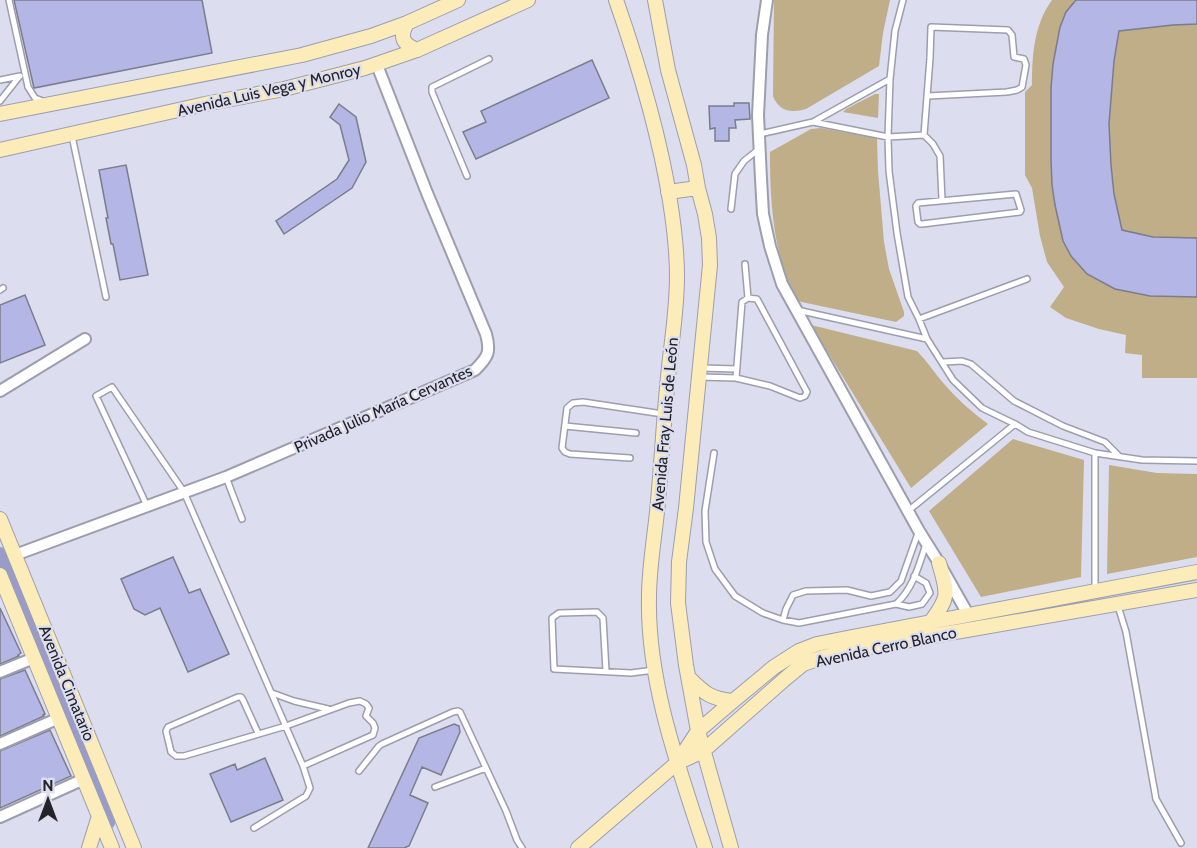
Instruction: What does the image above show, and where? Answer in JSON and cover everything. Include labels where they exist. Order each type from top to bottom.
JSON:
[{"type":"main road","name":"Avenida Luis Vega y Monroy","points":[[0,114],[302,55],[371,36],[458,0]]},
{"type":"main road","name":"Avenida Luis Vega y Monroy","points":[[0,150],[205,104],[284,89],[377,64],[417,50],[528,0]]},
{"type":"main road","name":"Avenida Fray Luis de León","points":[[616,0],[655,127],[675,231],[677,277],[649,599],[655,670],[663,710],[677,763],[705,848]]},
{"type":"main road","name":"Avenida Fray Luis de León","points":[[655,0],[668,70],[694,165],[709,238],[710,265],[678,582],[679,617],[698,731],[731,848]]},
{"type":"main road","points":[[407,23],[404,40],[407,46],[417,50]]},
{"type":"main road","points":[[668,192],[698,188]]},
{"type":"main road","name":"Avenida Cimatario","points":[[0,519],[134,848]]},
{"type":"main road","points":[[930,622],[943,605],[946,596],[939,563]]},
{"type":"main road","name":"Avenida Cerro Blanco","points":[[677,763],[698,731],[732,701],[774,667],[799,651],[817,644],[1197,572]]},
{"type":"main road","name":"Avenida Cimatario","points":[[0,575],[4,597],[34,658],[112,848]]},
{"type":"main road","name":"Avenida Cerro Blanco","points":[[677,763],[703,751],[803,664],[824,657],[858,649],[1197,590]]},
{"type":"main road","points":[[689,678],[710,696],[732,701]]},
{"type":"main road","points":[[578,848],[677,763]]},
{"type":"main road","points":[[89,848],[99,816]]},
{"type":"street","points":[[767,0],[762,35],[758,115],[764,214],[770,246],[782,284],[919,531],[969,616]]},
{"type":"street","name":"Privada Julio María Cervantes","points":[[15,555],[226,477],[476,370],[488,356],[489,345],[486,334],[427,193],[377,64]]},
{"type":"street","points":[[0,391],[85,339]]},
{"type":"street","points":[[0,672],[34,658]]},
{"type":"street","points":[[0,744],[58,718]]},
{"type":"street","points":[[0,817],[84,779]]},
{"type":"lane","points":[[9,0],[22,76],[35,98],[51,104]]},
{"type":"lane","points":[[903,0],[895,31],[890,79],[888,137],[889,171],[897,233],[908,297],[927,339],[953,380],[982,408],[1028,432],[1095,453],[1142,460],[1197,461]]},
{"type":"lane","points":[[924,135],[931,27],[1008,30],[1012,35],[1014,57],[1024,59],[1026,65],[1022,87],[1007,92],[928,96]]},
{"type":"lane","points":[[467,176],[432,92],[432,87],[489,59]]},
{"type":"lane","points":[[0,81],[22,76]]},
{"type":"lane","points":[[0,101],[22,76]]},
{"type":"lane","points":[[760,134],[813,122],[890,79]]},
{"type":"lane","points":[[813,122],[888,137],[924,135],[940,156],[942,200]]},
{"type":"lane","points":[[72,135],[106,297]]},
{"type":"lane","points":[[731,209],[735,174],[744,161],[760,148]]},
{"type":"lane","points":[[1016,194],[1021,210],[1020,212],[920,224],[918,222],[916,206],[918,203],[942,200],[1016,194]]},
{"type":"lane","points":[[745,264],[748,298]]},
{"type":"lane","points":[[919,319],[1027,279]]},
{"type":"lane","points":[[698,373],[736,378],[770,386],[800,398],[805,396],[807,392],[757,299],[748,298],[742,302],[736,378]]},
{"type":"lane","points":[[795,310],[927,339]]},
{"type":"lane","points":[[943,362],[962,361],[971,364],[1014,401],[1063,426],[1105,442],[1119,456]]},
{"type":"lane","points":[[698,373],[736,369]]},
{"type":"lane","points":[[147,506],[96,396],[112,387],[184,492],[303,766],[310,788],[306,796],[254,828]]},
{"type":"lane","points":[[630,458],[565,452],[562,448],[567,408],[573,403],[583,402],[665,414]]},
{"type":"lane","points":[[908,511],[1015,424]]},
{"type":"lane","points":[[565,426],[636,433]]},
{"type":"lane","points":[[714,453],[705,512],[706,542],[715,569],[735,596],[763,613],[799,623],[896,604],[909,607],[922,604],[930,593],[926,583],[914,576]]},
{"type":"lane","points":[[1095,453],[1095,592]]},
{"type":"lane","points":[[226,477],[242,519]]},
{"type":"lane","points":[[783,620],[793,596],[798,593],[847,590],[871,596],[890,592],[901,581],[919,531]]},
{"type":"lane","points":[[896,604],[905,596],[927,542]]},
{"type":"lane","points":[[871,596],[871,609]]},
{"type":"lane","points":[[1118,604],[1126,632],[1156,799],[1181,843]]},
{"type":"lane","points":[[606,672],[603,618],[597,612],[559,613],[552,618],[554,669],[606,672],[631,673],[655,670]]},
{"type":"lane","points":[[272,693],[330,710]]},
{"type":"lane","points":[[258,734],[243,700],[238,696],[168,727],[166,730],[171,752],[176,756],[184,756],[286,726],[349,703],[360,701],[366,704],[369,708],[366,716],[375,728],[373,735],[303,766]]},
{"type":"lane","points":[[359,771],[382,744],[458,711],[462,715],[522,848]]},
{"type":"lane","points":[[435,787],[486,768]]},
{"type":"shaded area","points":[[774,0],[890,0],[879,66],[806,109],[791,111],[782,108],[773,96]]},
{"type":"shaded area","points":[[1052,0],[1197,0],[1197,378],[1142,378],[1142,355],[1125,353],[1126,335],[1066,318],[1050,307],[1064,287],[1047,262],[1032,188],[1025,175],[1025,92],[1032,85],[1038,30]]},
{"type":"shaded area","points":[[879,94],[878,118],[843,112],[846,109]]},
{"type":"shaded area","points":[[821,128],[877,138],[884,242],[889,269],[904,312],[904,316],[896,322],[797,301],[789,283],[774,228],[770,152],[811,129]]},
{"type":"shaded area","points":[[811,325],[917,351],[955,396],[988,424],[911,488]]},
{"type":"shaded area","points":[[1013,439],[1084,460],[1081,577],[981,597],[929,511]]},
{"type":"shaded area","points":[[1109,465],[1157,473],[1197,474],[1197,557],[1107,574]]},
{"type":"building","points":[[14,0],[202,0],[212,53],[34,88]]},
{"type":"building","points":[[1076,0],[1197,0],[1197,24],[1119,31],[1109,124],[1114,194],[1122,230],[1153,237],[1197,238],[1197,297],[1150,296],[1115,289],[1087,274],[1071,256],[1063,241],[1052,185],[1051,88],[1060,27],[1066,12]]},
{"type":"building","points":[[592,60],[609,98],[476,159],[463,132],[486,122],[481,111]]},
{"type":"building","points":[[734,103],[749,103],[750,119],[735,120],[736,128],[729,128],[729,141],[715,141],[715,128],[710,129],[709,106],[734,106]]},
{"type":"building","points":[[339,104],[356,117],[366,162],[352,188],[284,234],[276,221],[337,179],[349,160],[340,125],[330,117]]},
{"type":"building","points":[[126,165],[148,275],[120,280],[106,218],[108,218],[99,170]]},
{"type":"building","points":[[25,295],[45,345],[0,363],[0,305]]},
{"type":"building","points":[[173,557],[189,593],[200,589],[229,654],[188,672],[160,608],[145,615],[134,609],[121,579]]},
{"type":"building","points":[[0,608],[21,653],[0,664]]},
{"type":"building","points":[[25,670],[45,714],[0,736],[0,679]]},
{"type":"building","points":[[454,724],[459,726],[460,732],[441,775],[422,767],[410,795],[428,803],[409,846],[368,848],[419,738]]},
{"type":"building","points":[[50,730],[71,776],[0,808],[0,751]]},
{"type":"building","points":[[265,758],[283,800],[231,822],[210,774],[235,764],[237,770]]},
{"type":"waterway","points":[[0,553],[109,823]]}]
